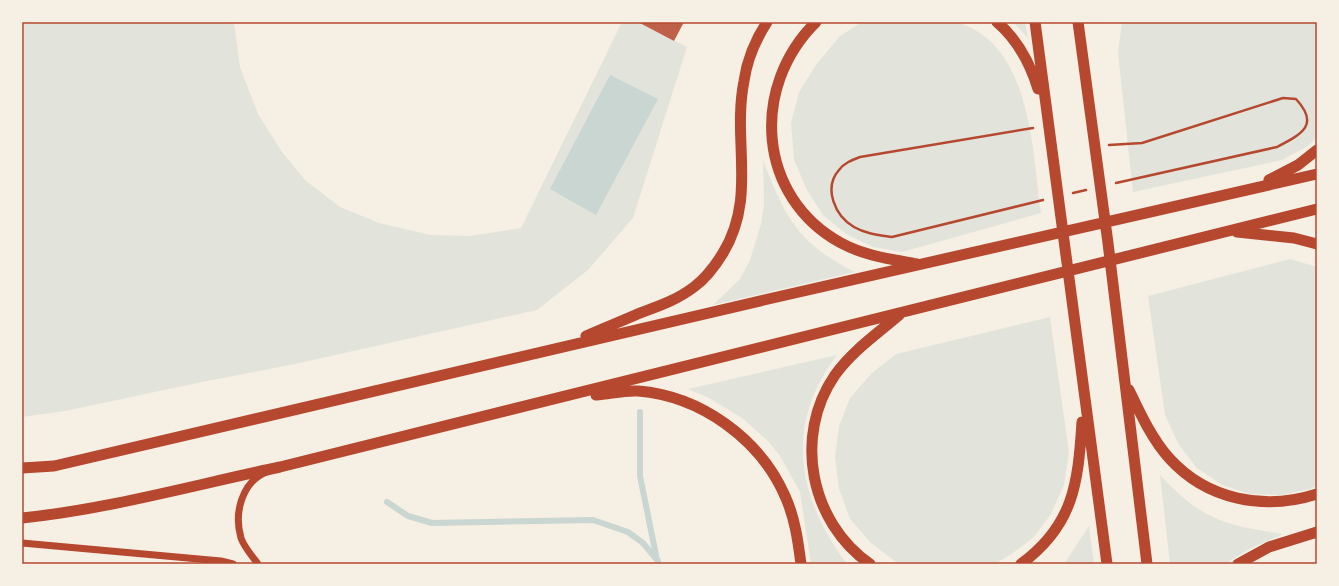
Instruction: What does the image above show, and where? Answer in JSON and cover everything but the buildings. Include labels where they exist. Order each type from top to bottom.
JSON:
[{"type":"highway","points":[[556,348],[675,300],[693,288],[716,264],[729,242],[736,225],[742,201],[740,129],[744,80],[754,45],[767,22]]},
{"type":"highway","points":[[816,22],[804,33],[787,59],[777,82],[773,100],[772,138],[781,174],[799,207],[812,221],[836,240],[858,251],[922,265]]},
{"type":"highway","points":[[997,22],[1016,42],[1026,58],[1046,109]]},
{"type":"highway","points":[[1035,22],[1107,564]]},
{"type":"highway","points":[[1078,22],[1095,146],[1147,564]]},
{"type":"highway","points":[[1084,66],[1083,47],[1086,22]]},
{"type":"highway","points":[[1229,195],[1282,175],[1317,150]]},
{"type":"highway","points":[[22,468],[54,466],[556,348],[1317,174]]},
{"type":"highway","points":[[22,518],[110,504],[280,467],[1317,210]]},
{"type":"highway","points":[[1230,231],[1294,238],[1317,244]]},
{"type":"highway","points":[[870,564],[843,539],[824,510],[813,476],[812,441],[814,424],[819,407],[835,376],[858,349],[902,313]]},
{"type":"highway","points":[[1124,380],[1159,445],[1180,469],[1207,488],[1237,499],[1264,503],[1286,502],[1317,494]]},
{"type":"highway","points":[[559,399],[638,391],[676,400],[701,409],[725,424],[751,446],[771,471],[785,496],[797,532],[801,564]]},
{"type":"highway","points":[[1021,564],[1040,549],[1055,531],[1072,500],[1080,466],[1084,397]]},
{"type":"highway","points":[[1238,564],[1269,547],[1317,532]]},
{"type":"street","points":[[258,564],[241,539],[238,521],[240,502],[249,486],[263,474],[280,467]]},
{"type":"street","points":[[22,543],[221,561],[233,564]]},
{"type":"path","points":[[1095,146],[1142,142],[1283,98],[1296,99],[1305,109],[1308,120],[1305,129],[1277,147],[1150,175]]},
{"type":"path","points":[[944,224],[892,237],[871,234],[854,227],[840,216],[834,204],[832,186],[838,170],[847,162],[860,157],[1048,126]]},
{"type":"shaded area","points":[[22,22],[234,22],[240,67],[258,114],[282,152],[305,180],[340,207],[379,223],[431,235],[470,236],[521,228],[622,22],[638,22],[687,47],[633,218],[588,270],[537,310],[295,364],[65,411],[22,417]]},
{"type":"shaded area","points":[[862,22],[956,22],[983,35],[1001,54],[1015,77],[1024,103],[1035,160],[1041,213],[902,252],[873,247],[846,234],[823,215],[807,190],[794,160],[791,123],[799,92],[816,65],[840,36]]},
{"type":"shaded area","points":[[1012,22],[1025,22],[1028,38],[1014,23]]},
{"type":"shaded area","points":[[1122,22],[1317,22],[1317,137],[1308,146],[1282,160],[1133,192],[1118,53]]},
{"type":"shaded area","points":[[610,75],[658,99],[596,215],[550,189]]},
{"type":"shaded area","points":[[763,160],[779,198],[796,227],[820,251],[855,272],[713,305],[740,279],[750,260],[761,224],[764,204]]},
{"type":"shaded area","points":[[1290,259],[1317,267],[1317,486],[1310,489],[1281,495],[1250,494],[1222,485],[1197,468],[1179,445],[1165,415],[1148,296]]},
{"type":"shaded area","points":[[1050,317],[1069,453],[1064,485],[1051,514],[1034,537],[1013,553],[995,564],[900,564],[896,562],[871,543],[850,519],[839,489],[835,457],[839,426],[850,398],[872,373],[896,354]]},
{"type":"shaded area","points":[[837,355],[820,381],[809,408],[804,434],[803,461],[808,487],[817,513],[830,539],[847,564],[811,564],[800,492],[780,456],[768,441],[742,418],[709,398],[688,389]]},
{"type":"shaded area","points":[[1160,475],[1189,502],[1215,518],[1262,531],[1283,534],[1249,549],[1225,564],[1170,564]]},
{"type":"shaded area","points":[[1089,526],[1094,564],[1064,564]]},
{"type":"waterway","points":[[640,412],[640,476],[657,560]]},
{"type":"waterway","points":[[387,502],[408,516],[432,523],[593,520],[628,532],[643,543],[658,561]]}]
